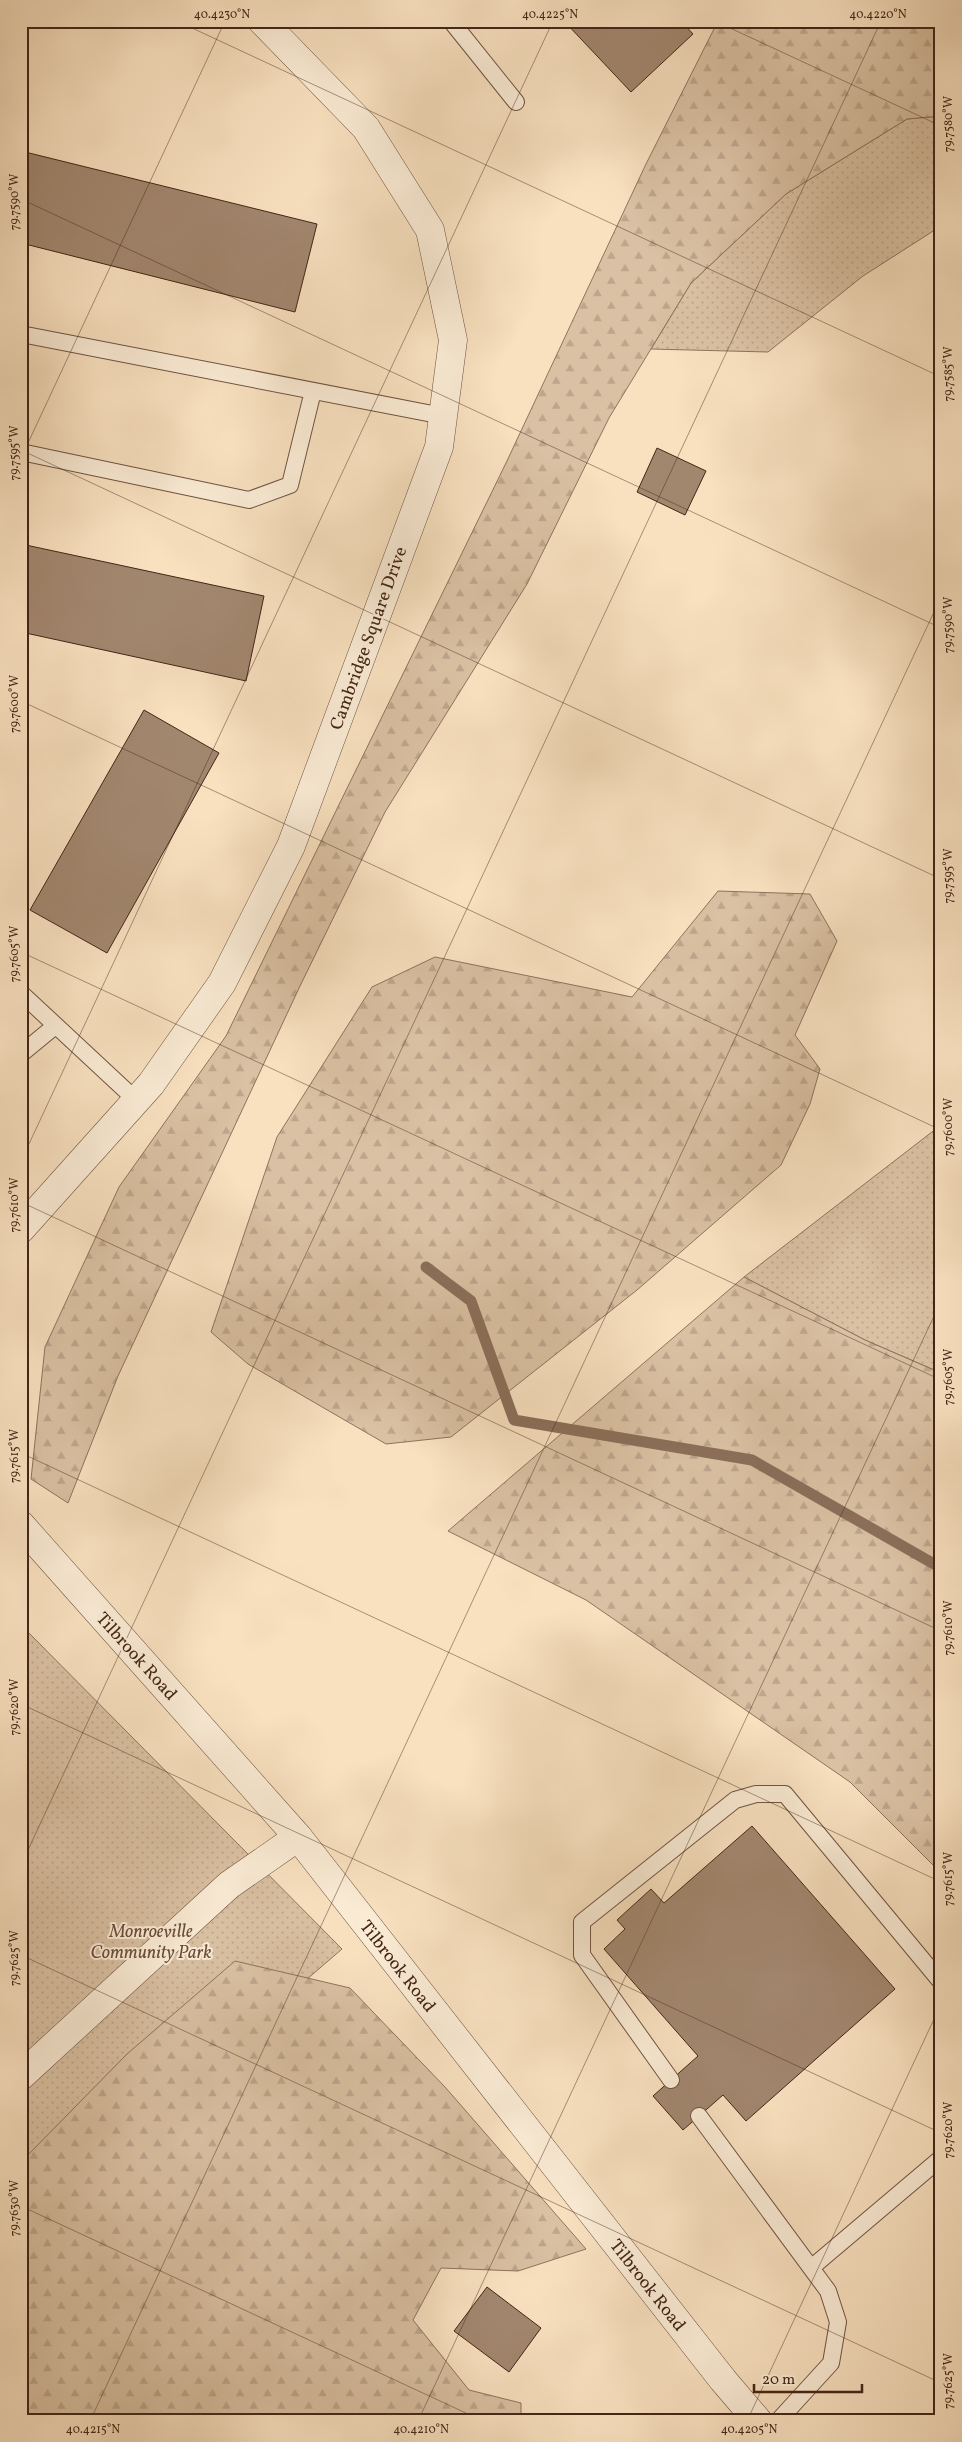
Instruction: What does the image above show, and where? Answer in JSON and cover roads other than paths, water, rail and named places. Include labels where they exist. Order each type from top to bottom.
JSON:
[{"type":"street","name":"Cambridge Square Drive","points":[[21,1229],[137,1101],[222,983],[291,846],[439,447],[454,340],[430,230],[366,128],[262,21]]},
{"type":"street","name":"Tilbrook Road","points":[[21,1525],[298,1838],[717,2372],[758,2421]]},
{"type":"street","points":[[21,2076],[229,1885],[298,1838]]},
{"type":"lane","points":[[450,21],[516,102]]},
{"type":"lane","points":[[21,334],[443,416]]},
{"type":"lane","points":[[21,452],[249,500],[290,486],[313,391]]},
{"type":"lane","points":[[21,993],[137,1101]]},
{"type":"lane","points":[[21,1054],[55,1026]]},
{"type":"lane","points":[[671,2080],[582,1956],[582,1922],[735,1800],[756,1794],[786,1794],[938,1978]]},
{"type":"lane","points":[[698,2116],[828,2291],[838,2322],[831,2363],[778,2421]]},
{"type":"lane","points":[[811,2268],[941,2158]]},
{"type":"waterway","points":[[426,1267],[471,1301],[514,1420],[752,1460],[941,1568]]},
{"type":"park label","name":"Monroeville Community Park","points":[[151,1941]]}]
